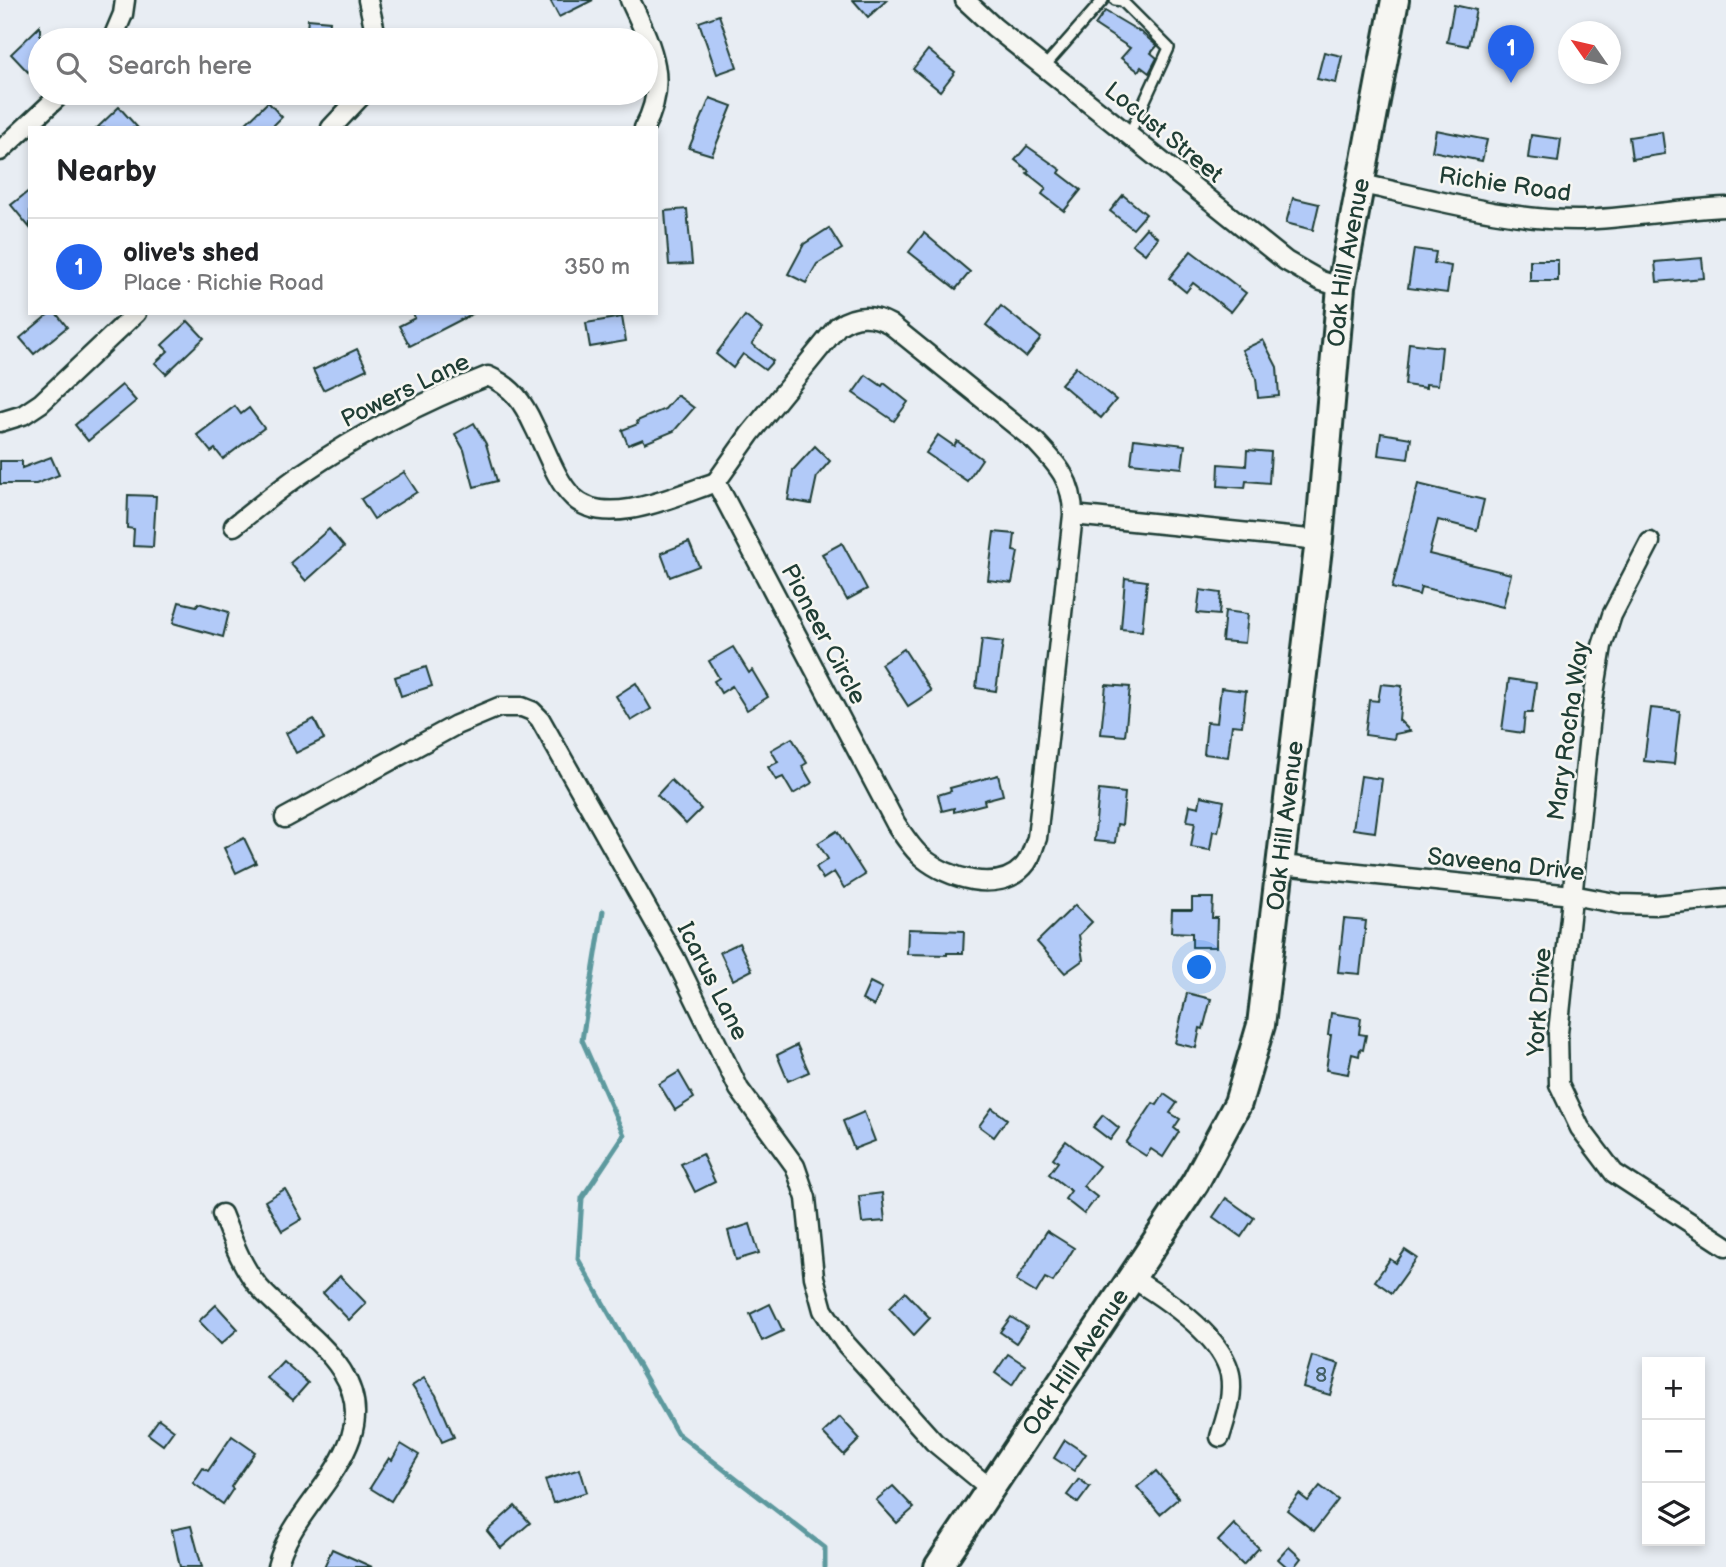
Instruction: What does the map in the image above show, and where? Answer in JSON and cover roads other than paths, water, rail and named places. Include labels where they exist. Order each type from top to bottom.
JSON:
[{"type":"main road","name":"Oak Hill Avenue","points":[[938,1567],[1195,1182],[1238,1103],[1261,1025],[1319,540],[1341,287],[1395,0]]},
{"type":"street","points":[[117,28],[125,0]]},
{"type":"street","points":[[368,0],[374,28]]},
{"type":"street","points":[[630,0],[643,28]]},
{"type":"street","name":"Locust Street","points":[[965,0],[1044,67],[1286,261],[1321,281],[1341,287]]},
{"type":"street","points":[[0,152],[49,105]]},
{"type":"street","points":[[333,126],[353,105]]},
{"type":"street","points":[[645,126],[654,105]]},
{"type":"street","name":"Richie Road","points":[[1362,184],[1458,205],[1533,217],[1582,220],[1726,206]]},
{"type":"street","points":[[0,422],[23,415],[41,403],[134,315]]},
{"type":"street","name":"Pioneer Circle","points":[[869,316],[890,324],[1035,441],[1052,458],[1070,486],[1073,515],[1037,838],[1031,856],[1022,869],[1009,877],[992,881],[955,876],[938,869],[922,857],[896,824],[716,482],[750,434],[833,331],[846,321],[869,316]]},
{"type":"street","name":"Powers Lane","points":[[234,526],[302,474],[347,444],[449,391],[488,376],[501,382],[518,396],[556,471],[572,497],[584,506],[619,511],[641,507],[716,482]]},
{"type":"street","points":[[1073,515],[1319,540]]},
{"type":"street","name":"Mary Rocha Way","points":[[1572,895],[1592,706],[1602,646],[1612,615],[1650,542]]},
{"type":"street","name":"Icarus Lane","points":[[285,818],[456,724],[499,707],[522,707],[532,711],[540,719],[675,958],[739,1089],[795,1166],[806,1198],[814,1277],[823,1310],[845,1343],[934,1442],[991,1489]]},
{"type":"street","name":"Saveena Drive","points":[[1281,865],[1572,895],[1620,904],[1655,905],[1726,898]]},
{"type":"street","name":"York Drive","points":[[1572,895],[1558,1033],[1559,1084],[1580,1128],[1614,1174],[1726,1246]]},
{"type":"street","points":[[222,1214],[239,1257],[251,1277],[335,1360],[353,1396],[354,1423],[347,1446],[287,1541],[277,1567]]},
{"type":"street","points":[[1132,1278],[1182,1311],[1227,1363],[1231,1392],[1220,1437]]},
{"type":"lane","points":[[1044,67],[1103,0]]},
{"type":"lane","points":[[1115,0],[1122,1],[1169,48],[1129,135]]},
{"type":"waterway","points":[[603,911],[582,1040],[624,1135],[582,1198],[578,1259],[677,1433],[825,1548],[825,1567]]},
{"type":"place","name":"olive's shed","points":[[1511,83]]}]
